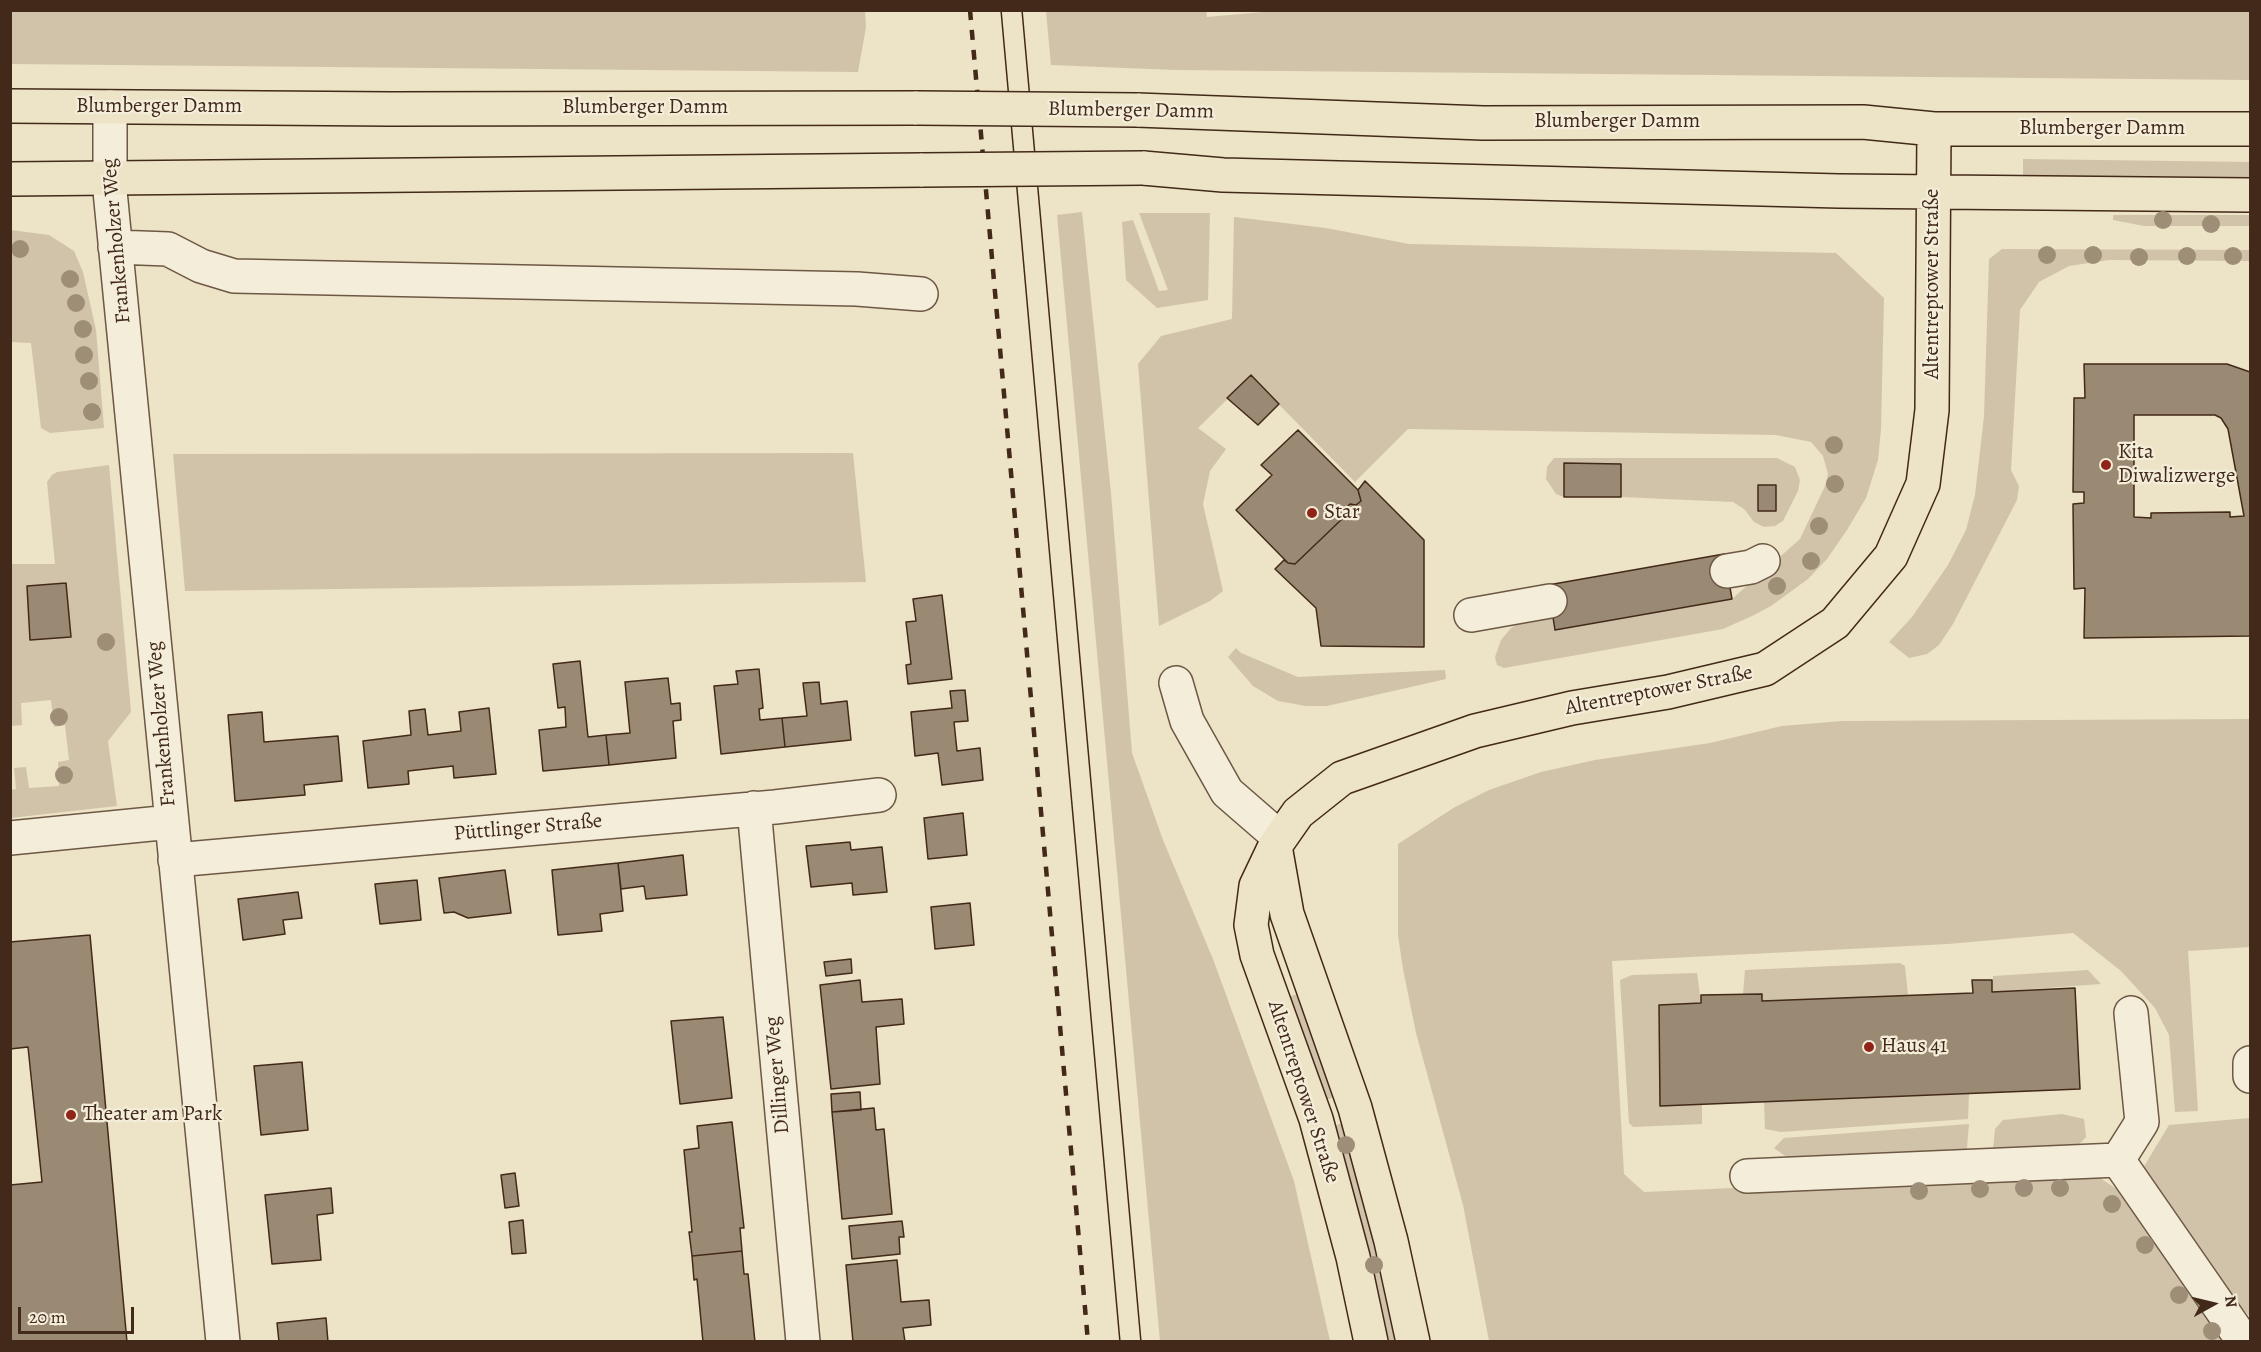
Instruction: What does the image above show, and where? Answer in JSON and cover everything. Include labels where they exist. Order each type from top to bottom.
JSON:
[{"type":"main road","name":"Blumberger Damm","points":[[10,106],[1137,110],[1483,123],[1863,122],[1934,129],[2250,129]]},
{"type":"main road","name":"Altentreptower Straße","points":[[1371,1341],[1353,1257],[1316,1119],[1257,955],[1251,925],[1256,886],[1278,842],[1298,813],[1342,778],[1475,731],[1572,708],[1668,692],[1765,669],[1835,623],[1891,556],[1923,484],[1932,410],[1934,129]]},
{"type":"main road","points":[[10,179],[1143,168],[1302,177],[1839,191],[1933,190],[2250,195]]},
{"type":"main road","name":"Altentreptower Straße","points":[[1278,842],[1287,914],[1355,1108],[1391,1241],[1413,1341]]},
{"type":"street","name":"Frankenholzer Weg","points":[[110,107],[109,178],[115,247],[223,1341]]},
{"type":"street","points":[[115,247],[168,249],[201,266],[234,276],[857,290],[921,294]]},
{"type":"street","points":[[1727,571],[1751,567],[1763,561]]},
{"type":"street","points":[[1471,615],[1550,601]]},
{"type":"street","points":[[1176,683],[1187,721],[1227,792],[1278,842]]},
{"type":"street","name":"Püttlinger Straße","points":[[175,860],[879,795]]},
{"type":"street","name":"Dillinger Weg","points":[[754,808],[803,1341]]},
{"type":"street","points":[[10,838],[171,822]]},
{"type":"street","points":[[2118,1160],[2142,1122],[2131,1013]]},
{"type":"street","points":[[2250,1063],[2250,1076]]},
{"type":"street","points":[[1747,1176],[2118,1160]]},
{"type":"street","points":[[2118,1160],[2244,1341]]},
{"type":"shaded area","points":[[11,10],[865,10],[866,27],[858,72],[11,64]]},
{"type":"shaded area","points":[[1206,10],[1207,17],[1286,10],[2250,11],[2250,80],[1175,70],[1051,65],[1046,11]]},
{"type":"shaded area","points":[[2023,159],[2250,162],[2250,177],[2023,176]]},
{"type":"shaded area","points":[[1082,212],[1111,493],[1132,753],[1163,840],[1213,959],[1294,1181],[1330,1341],[1160,1341],[1057,215]]},
{"type":"shaded area","points":[[1139,213],[1210,213],[1208,300],[1157,308],[1126,280],[1122,222],[1133,220],[1159,291],[1168,290]]},
{"type":"shaded area","points":[[2113,215],[2250,215],[2250,226],[2144,226],[2113,220]]},
{"type":"shaded area","points":[[1234,217],[1326,228],[1409,244],[1836,253],[1884,298],[1881,429],[1878,460],[1866,498],[1827,559],[1808,579],[1771,606],[1752,616],[1723,629],[1504,668],[1497,665],[1495,657],[1501,640],[1511,628],[1523,621],[1553,618],[1556,630],[1732,599],[1800,539],[1825,486],[1828,474],[1823,456],[1811,442],[1776,435],[1408,429],[1355,482],[1251,376],[1198,428],[1226,449],[1210,471],[1203,504],[1223,591],[1210,601],[1159,626],[1138,364],[1161,336],[1232,319]]},
{"type":"shaded area","points":[[11,230],[49,235],[74,251],[83,272],[96,330],[104,428],[50,433],[41,428],[31,343],[11,342]]},
{"type":"shaded area","points":[[2002,249],[2250,250],[2250,261],[2109,260],[2069,266],[2039,282],[2020,310],[2011,470],[2019,486],[2017,500],[1953,624],[1939,645],[1927,654],[1909,658],[1889,642],[1912,617],[1948,565],[1966,530],[1975,495],[1984,416],[1989,259]]},
{"type":"shaded area","points":[[853,453],[866,582],[185,591],[173,454]]},
{"type":"shaded area","points":[[1554,458],[1777,458],[1795,467],[1800,480],[1798,491],[1783,521],[1775,526],[1764,527],[1754,522],[1744,509],[1733,502],[1621,497],[1621,464],[1564,463],[1564,497],[1556,494],[1546,479],[1547,467]]},
{"type":"shaded area","points":[[109,465],[131,712],[108,741],[117,806],[11,818],[11,790],[16,789],[14,768],[26,767],[29,788],[59,786],[58,762],[69,760],[65,725],[54,727],[51,700],[21,703],[22,725],[11,726],[10,564],[55,564],[47,482],[52,475],[57,472]]},
{"type":"shaded area","points":[[1236,648],[1241,653],[1298,677],[1445,670],[1446,679],[1327,706],[1306,706],[1278,701],[1253,686],[1228,657]]},
{"type":"shaded area","points":[[2250,719],[2250,947],[2188,951],[2198,1111],[2175,1112],[2169,1035],[2155,1008],[2121,971],[2073,933],[1948,944],[1612,961],[1624,1174],[1644,1192],[2091,1172],[2118,1190],[2161,1250],[2233,1341],[1489,1341],[1463,1205],[1416,1033],[1403,969],[1398,935],[1398,844],[1455,807],[1489,790],[1541,772],[1595,760],[1710,743],[1782,726],[1842,721]]},
{"type":"shaded area","points":[[1900,963],[1905,966],[1908,995],[1762,1001],[1762,994],[1743,994],[1745,970]]},
{"type":"shaded area","points":[[2088,970],[2101,984],[1992,992],[1993,976]]},
{"type":"shaded area","points":[[1697,973],[1701,1003],[1659,1005],[1702,1104],[1702,1124],[1633,1127],[1629,1123],[1620,980],[1632,975]]},
{"type":"shaded area","points":[[1302,993],[1338,1096],[1325,1100],[1287,997]]},
{"type":"shaded area","points":[[1969,1094],[1968,1119],[1781,1132],[1765,1129],[1764,1102]]},
{"type":"shaded area","points":[[2062,1114],[2084,1119],[2086,1137],[2072,1152],[1992,1159],[1995,1129],[2003,1120]]},
{"type":"shaded area","points":[[2250,1118],[2250,1317],[2206,1267],[2143,1168],[2169,1125]]},
{"type":"shaded area","points":[[1347,1122],[1400,1341],[1385,1341],[1333,1126]]},
{"type":"shaded area","points":[[1969,1124],[1966,1159],[1791,1160],[1774,1148],[1784,1138]]},
{"type":"building","points":[[2084,364],[2227,364],[2250,372],[2250,636],[2084,638],[2085,588],[2074,589],[2073,504],[2084,503],[2084,492],[2073,492],[2074,398],[2085,398]],"holes":[[[2134,415],[2215,415],[2221,418],[2228,429],[2244,516],[2230,517],[2230,512],[2151,513],[2151,518],[2134,517]]]},
{"type":"building","points":[[1251,375],[1279,404],[1258,425],[1227,398]]},
{"type":"building","points":[[1298,430],[1358,490],[1361,501],[1356,505],[1350,504],[1341,512],[1342,519],[1295,564],[1288,563],[1236,510],[1272,475],[1261,465]]},
{"type":"building","points":[[1564,463],[1621,464],[1621,497],[1564,497]]},
{"type":"building","points":[[1365,481],[1424,540],[1424,647],[1321,646],[1316,608],[1275,569],[1284,560],[1295,564],[1342,519],[1341,512],[1350,504],[1356,505],[1361,501],[1358,490]]},
{"type":"building","points":[[1758,485],[1776,485],[1776,511],[1758,511]]},
{"type":"building","points":[[1724,554],[1732,599],[1555,630],[1548,585]]},
{"type":"building","points":[[66,583],[71,637],[30,640],[27,586]]},
{"type":"building","points":[[942,595],[952,679],[908,684],[906,665],[911,664],[906,622],[916,621],[913,599]]},
{"type":"building","points":[[580,661],[588,737],[606,735],[609,765],[543,771],[539,730],[566,727],[565,707],[558,708],[553,664]]},
{"type":"building","points":[[759,669],[763,708],[759,709],[760,720],[782,718],[785,747],[721,754],[714,686],[738,684],[736,671]]},
{"type":"building","points":[[668,678],[671,704],[680,703],[681,720],[673,721],[676,758],[609,765],[606,735],[630,733],[625,682]]},
{"type":"building","points":[[819,682],[821,704],[847,701],[851,740],[785,747],[782,718],[807,716],[803,683]]},
{"type":"building","points":[[965,690],[968,721],[954,722],[957,751],[980,748],[983,780],[942,785],[938,753],[915,756],[911,712],[952,708],[950,691]]},
{"type":"building","points":[[489,708],[496,774],[454,778],[453,766],[408,771],[409,784],[368,788],[363,741],[411,735],[409,711],[425,709],[428,735],[461,731],[459,712]]},
{"type":"building","points":[[262,712],[264,742],[338,736],[342,781],[304,785],[305,795],[235,801],[228,715]]},
{"type":"building","points":[[963,813],[967,855],[928,859],[924,818]]},
{"type":"building","points":[[850,842],[851,850],[882,847],[887,892],[853,895],[852,883],[811,887],[806,846]]},
{"type":"building","points":[[683,855],[687,895],[646,899],[644,886],[621,889],[618,863]]},
{"type":"building","points":[[618,863],[623,911],[600,914],[602,931],[558,935],[552,870]]},
{"type":"building","points":[[505,870],[511,913],[468,918],[454,912],[444,913],[439,878]]},
{"type":"building","points":[[417,880],[421,920],[380,924],[375,884]]},
{"type":"building","points":[[298,892],[302,918],[283,920],[285,934],[243,940],[238,899]]},
{"type":"building","points":[[970,903],[974,945],[935,949],[931,907]]},
{"type":"building","name":"Theater am Park","points":[[90,935],[127,1342],[10,1342],[10,1185],[42,1182],[28,1047],[10,1049],[10,942]]},
{"type":"building","points":[[851,959],[852,973],[826,976],[824,962]]},
{"type":"building","points":[[860,980],[862,1002],[902,999],[904,1024],[876,1027],[880,1084],[831,1089],[820,985]]},
{"type":"building","name":"Haus 41","points":[[1972,980],[1992,980],[1992,992],[2075,988],[2080,1089],[1660,1106],[1659,1005],[1701,1003],[1701,995],[1762,994],[1762,1001],[1973,993]]},
{"type":"building","points":[[723,1017],[732,1098],[680,1104],[671,1021]]},
{"type":"building","points":[[302,1062],[308,1130],[261,1135],[254,1066]]},
{"type":"building","points":[[860,1092],[861,1110],[832,1112],[831,1094]]},
{"type":"building","points":[[874,1108],[876,1130],[884,1129],[892,1214],[842,1219],[832,1112]]},
{"type":"building","points":[[732,1122],[744,1228],[740,1228],[742,1251],[692,1256],[689,1232],[692,1232],[684,1150],[699,1148],[697,1126]]},
{"type":"building","points":[[515,1173],[519,1206],[505,1208],[501,1175]]},
{"type":"building","points":[[331,1188],[333,1213],[317,1215],[321,1260],[272,1264],[265,1195]]},
{"type":"building","points":[[523,1220],[526,1253],[512,1254],[509,1222]]},
{"type":"building","points":[[902,1221],[904,1237],[899,1237],[900,1254],[852,1259],[849,1226]]},
{"type":"building","points":[[742,1251],[744,1274],[748,1274],[755,1342],[703,1342],[697,1279],[694,1280],[692,1256]]},
{"type":"building","points":[[897,1260],[901,1302],[929,1300],[931,1325],[903,1328],[905,1342],[853,1342],[846,1265]]},
{"type":"building","points":[[326,1318],[328,1342],[279,1342],[277,1323]]},
{"type":"tram line","points":[[1001,10],[1120,1342]]},
{"type":"tram line","points":[[1022,10],[1141,1342]]},
{"type":"railway","points":[[970,10],[1088,1342]]},
{"type":"place","name":"Kita Diwalizwerge","points":[[2106,465]]},
{"type":"place","name":"Star","points":[[1312,513]]},
{"type":"place","name":"Haus 41","points":[[1869,1047]]},
{"type":"place","name":"Theater am Park","points":[[71,1115]]}]
